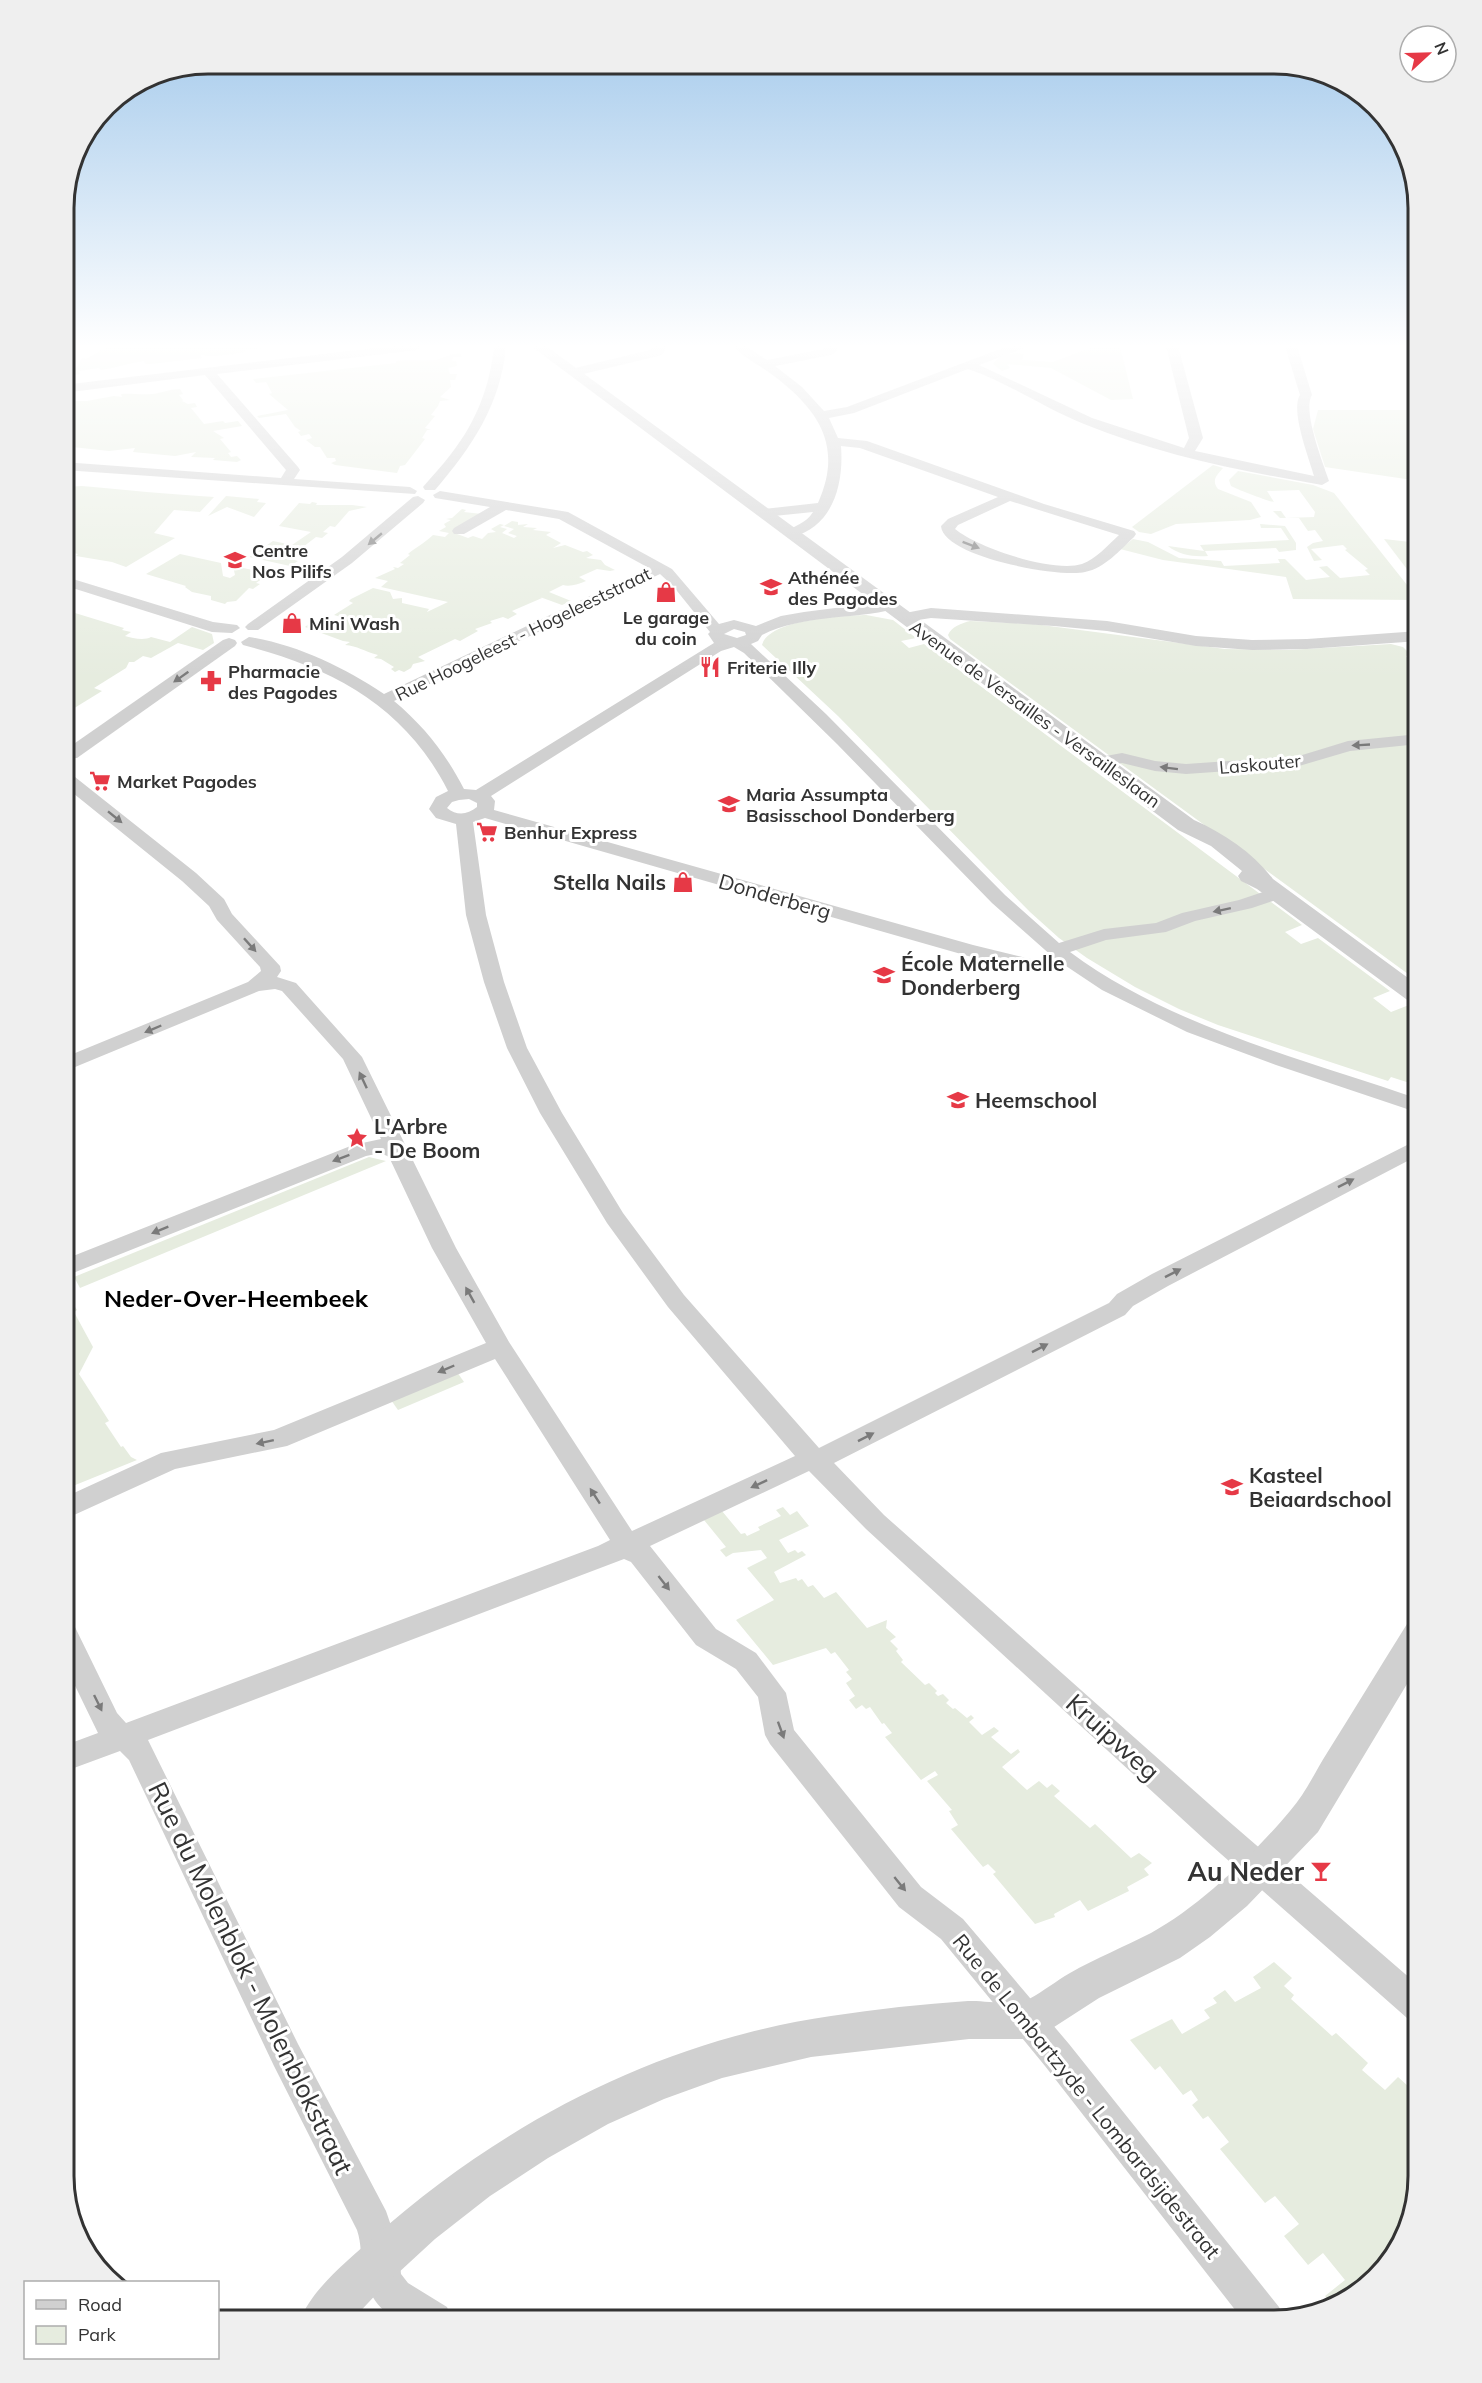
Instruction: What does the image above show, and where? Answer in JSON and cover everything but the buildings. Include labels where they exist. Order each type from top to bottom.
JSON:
[{"type":"street","points":[[282,457],[293,470],[285,482]]},
{"type":"street","points":[[74,467],[285,482],[414,495],[429,499],[457,457]]},
{"type":"street","name":"Avenue de Versailles - Versailleslaan","points":[[689,457],[1185,825],[1195,837],[1241,872],[1271,888],[1408,989]]},
{"type":"street","points":[[792,533],[811,526],[823,507],[834,475],[835,457]]},
{"type":"street","points":[[899,457],[1009,496],[1129,534],[1088,566],[1065,570],[1033,566],[966,544],[948,530],[952,522],[1009,496]]},
{"type":"street","points":[[1207,457],[1322,481],[1314,457]]},
{"type":"street","points":[[435,491],[563,515],[661,568],[832,728],[977,877],[1063,955],[1130,997],[1200,1030],[1408,1102]]},
{"type":"street","points":[[257,638],[348,560],[414,495]]},
{"type":"street","points":[[459,531],[504,505]]},
{"type":"street","points":[[764,513],[823,507]]},
{"type":"street","name":"Rue Hoogeleest - Hogeleeststraat","points":[[384,700],[661,568]]},
{"type":"street","points":[[74,584],[224,633],[257,638],[331,670],[384,700],[426,739],[441,760],[458,794],[475,809]]},
{"type":"street","points":[[458,794],[440,802],[438,809],[449,818],[475,809],[732,636],[813,615],[866,611],[1035,619],[1107,626],[1196,641],[1252,645],[1307,644],[1408,636]]},
{"type":"street","points":[[74,766],[224,633]]},
{"type":"street","name":"Laskouter","points":[[1101,762],[1122,758],[1155,766],[1194,769],[1308,760],[1350,746],[1408,741]]},
{"type":"street","points":[[74,770],[217,903],[223,915],[270,966],[270,975],[255,986],[74,1061]]},
{"type":"street","name":"Donderberg","points":[[475,809],[968,950],[1035,966],[1104,935],[1159,928],[1189,917],[1245,904],[1271,888]]},
{"type":"street","name":"Kruipweg","points":[[475,809],[474,899],[484,950],[508,1023],[539,1092],[596,1188],[633,1244],[709,1341],[813,1460],[923,1566],[1408,1997]]},
{"type":"street","points":[[255,986],[276,983],[289,987],[355,1063],[444,1248],[500,1347],[620,1534],[623,1540],[621,1546]]},
{"type":"street","points":[[74,1265],[360,1150],[382,1146],[396,1152]]},
{"type":"street","points":[[74,1755],[608,1554],[621,1546],[657,1532],[813,1460],[835,1453],[1106,1314],[1151,1285],[1408,1152]]},
{"type":"street","points":[[74,1505],[170,1460],[278,1438],[500,1347]]},
{"type":"street","name":"Rue de Lombartzyde - Lombardsijdestraat","points":[[621,1546],[641,1554],[706,1637],[747,1661],[772,1693],[780,1734],[910,1897],[952,1929],[1028,2020],[1258,2310]]},
{"type":"street","points":[[333,2309],[380,2261],[430,2217],[541,2138],[609,2103],[684,2071],[754,2050],[819,2037],[969,2020],[1028,2020],[1085,1985],[1125,1967],[1182,1935],[1216,1910],[1290,1838],[1315,1806],[1408,1652]]},
{"type":"street","name":"Rue du Molenblok - Molenblokstraat","points":[[74,1654],[111,1729],[140,1751],[286,2055],[373,2224],[380,2246],[380,2261],[384,2279],[394,2296],[416,2309]]},
{"type":"green space","points":[[196,457],[238,457],[241,460],[237,462],[213,460],[215,458]]},
{"type":"green space","points":[[411,457],[405,465],[400,466],[397,473],[335,465],[331,463],[336,461],[335,458],[327,458]]},
{"type":"green space","points":[[1322,457],[1408,457],[1408,479],[1325,467]]},
{"type":"green space","points":[[1213,465],[1223,468],[1215,480],[1218,489],[1251,502],[1261,517],[1250,520],[1176,524],[1151,534],[1139,532],[1132,527]]},
{"type":"green space","points":[[1238,471],[1313,485],[1334,493],[1408,586],[1408,600],[1293,599],[1286,577],[1163,560],[1120,549],[1133,539],[1148,542],[1179,558],[1221,561],[1224,566],[1280,563],[1278,559],[1285,559],[1306,580],[1330,577],[1319,567],[1327,566],[1340,578],[1370,575],[1365,570],[1368,569],[1345,550],[1347,549],[1343,545],[1311,549],[1322,560],[1314,561],[1307,547],[1323,541],[1315,530],[1308,531],[1299,518],[1286,518],[1314,517],[1315,512],[1299,490],[1267,491],[1274,502],[1231,486],[1229,480]]},
{"type":"green space","points":[[74,486],[214,497],[200,512],[174,510],[154,533],[175,538],[126,567],[112,562],[76,556],[78,554],[74,553]]},
{"type":"green space","points":[[226,496],[259,499],[257,502],[266,503],[254,517],[227,507],[208,516]]},
{"type":"green space","points":[[299,503],[310,504],[317,503],[316,505],[367,507],[349,511],[335,527],[330,526],[323,532],[328,533],[322,538],[316,537],[303,547],[310,549],[295,553],[288,558],[298,561],[290,566],[249,557],[273,541],[292,545],[311,532],[279,526]]},
{"type":"green space","points":[[462,509],[466,510],[464,512],[482,514],[457,534],[482,539],[488,533],[496,532],[491,529],[500,524],[504,525],[500,527],[507,529],[502,533],[514,538],[517,536],[508,533],[514,529],[504,526],[512,521],[518,522],[518,525],[528,524],[523,527],[551,532],[546,535],[561,543],[553,548],[565,545],[583,552],[587,551],[593,555],[586,558],[601,560],[615,570],[597,569],[579,577],[586,581],[563,585],[549,592],[571,601],[562,605],[540,597],[542,598],[512,611],[517,614],[508,619],[503,617],[490,621],[492,623],[475,629],[478,631],[460,641],[455,639],[418,657],[425,661],[413,664],[404,672],[399,670],[395,672],[391,669],[394,667],[381,659],[374,658],[378,655],[345,645],[350,642],[305,627],[310,623],[315,624],[321,618],[339,619],[341,617],[334,615],[353,603],[349,601],[351,599],[373,588],[390,592],[393,599],[402,598],[402,603],[429,609],[427,612],[448,602],[381,587],[388,581],[375,578],[395,569],[393,567],[398,568],[404,564],[400,563],[410,555],[408,554],[433,535],[445,537],[449,533],[439,531],[451,520],[446,519],[452,518]]},
{"type":"green space","points":[[1273,511],[1281,511],[1286,518],[1280,518]]},
{"type":"green space","points":[[1260,524],[1285,526],[1296,543],[1296,550],[1279,552],[1276,548],[1205,551],[1208,556],[1197,556],[1187,555],[1168,546],[1204,551],[1200,545],[1289,540],[1281,528],[1261,528]]},
{"type":"green space","points":[[1384,539],[1408,542],[1408,571]]},
{"type":"green space","points":[[180,554],[221,563],[223,576],[230,578],[235,575],[233,566],[253,570],[250,573],[269,574],[256,583],[260,584],[253,589],[249,588],[236,601],[225,604],[211,600],[211,596],[192,592],[186,586],[146,574]]},
{"type":"green space","points":[[74,613],[124,628],[122,630],[131,632],[125,636],[131,638],[151,637],[170,642],[192,627],[212,634],[214,643],[203,650],[178,643],[151,658],[143,656],[134,662],[129,662],[126,668],[94,688],[102,691],[74,708]]},
{"type":"green space","points":[[866,615],[893,620],[916,638],[901,641],[909,648],[924,644],[1302,925],[1285,932],[1301,944],[1318,938],[1390,991],[1373,998],[1391,1012],[1408,1005],[1408,1082],[1391,1077],[1388,1081],[1218,1025],[1179,1009],[1135,987],[1059,938],[1030,912],[838,716],[762,645],[767,636],[778,629],[824,618]]},
{"type":"green space","points":[[970,621],[1034,624],[1225,649],[1289,650],[1391,644],[1403,647],[1408,652],[1406,656],[1408,659],[1408,974],[950,639],[948,635],[960,624]]},
{"type":"green space","points":[[369,1157],[386,1161],[80,1288],[74,1277]]},
{"type":"green space","points":[[74,1312],[93,1347],[79,1374],[109,1421],[105,1423],[121,1447],[123,1446],[131,1457],[137,1460],[74,1486]]},
{"type":"green space","points":[[457,1372],[464,1382],[398,1410],[391,1400]]},
{"type":"green space","points":[[783,1507],[790,1515],[797,1511],[809,1526],[779,1540],[788,1553],[795,1550],[798,1553],[802,1551],[806,1555],[774,1572],[780,1583],[796,1578],[798,1581],[802,1579],[808,1587],[813,1585],[824,1598],[836,1592],[867,1628],[887,1620],[886,1628],[896,1637],[890,1641],[898,1649],[896,1651],[903,1660],[901,1662],[925,1685],[929,1683],[937,1691],[935,1693],[938,1696],[943,1694],[949,1700],[946,1703],[953,1709],[955,1708],[967,1718],[971,1715],[974,1718],[969,1722],[982,1735],[994,1727],[999,1731],[991,1737],[1011,1754],[1018,1749],[1020,1752],[1002,1767],[1027,1790],[1039,1781],[1047,1788],[1052,1784],[1060,1791],[1054,1796],[1090,1828],[1095,1824],[1131,1858],[1139,1853],[1152,1863],[1144,1869],[1149,1875],[1127,1887],[1129,1891],[1088,1911],[1080,1900],[1054,1914],[1055,1917],[1035,1924],[993,1874],[996,1872],[988,1864],[983,1867],[951,1829],[958,1825],[949,1811],[952,1810],[927,1781],[938,1775],[935,1771],[921,1780],[885,1737],[892,1733],[884,1723],[882,1724],[870,1707],[866,1709],[862,1705],[856,1709],[849,1700],[855,1696],[846,1683],[852,1679],[846,1672],[849,1670],[835,1652],[831,1654],[826,1648],[773,1665],[736,1620],[774,1600],[747,1568],[767,1558],[761,1550],[733,1553],[726,1557],[720,1550],[726,1547],[704,1520],[722,1511],[741,1534],[745,1533],[747,1536],[760,1530],[758,1527],[781,1516],[776,1510]]},
{"type":"green space","points":[[1274,1962],[1292,1978],[1284,1986],[1294,1995],[1291,1999],[1332,2036],[1336,2033],[1368,2063],[1362,2070],[1385,2090],[1398,2077],[1408,2086],[1407,2193],[1398,2227],[1391,2243],[1369,2270],[1349,2287],[1327,2299],[1325,2296],[1345,2280],[1323,2253],[1308,2265],[1284,2236],[1299,2224],[1275,2196],[1265,2203],[1220,2149],[1229,2142],[1208,2116],[1203,2119],[1192,2105],[1198,2100],[1191,2090],[1183,2095],[1160,2066],[1155,2070],[1130,2040],[1172,2019],[1182,2034],[1210,2018],[1204,2010],[1217,2003],[1213,1998],[1225,1990],[1235,2002],[1261,1988],[1253,1977]]},
{"type":"place","name":"Centre Nos Pilifs","points":[[235,560]]},
{"type":"place","name":"Athénée des Pagodes","points":[[771,587]]},
{"type":"place","name":"Le garage du coin","points":[[666,592]]},
{"type":"place","name":"Mini Wash","points":[[292,623]]},
{"type":"place","name":"Friterie Illy","points":[[710,667]]},
{"type":"place","name":"Pharmacie des Pagodes","points":[[211,681]]},
{"type":"place","name":"Market Pagodes","points":[[100,781]]},
{"type":"place","name":"Maria Assumpta Basisschool Donderberg","points":[[729,804]]},
{"type":"place","name":"Benhur Express","points":[[487,832]]},
{"type":"place","name":"Stella Nails","points":[[683,882]]},
{"type":"place","name":"École Maternelle Donderberg","points":[[884,975]]},
{"type":"place","name":"Heemschool","points":[[958,1100]]},
{"type":"place","name":"L'Arbre - De Boom","points":[[357,1138]]},
{"type":"place","name":"Kasteel Beiaardschool","points":[[1232,1487]]},
{"type":"place","name":"Au Neder","points":[[1321,1871]]},
{"type":"district","name":"Neder-Over-Heembeek","points":[[236,1298]]}]
